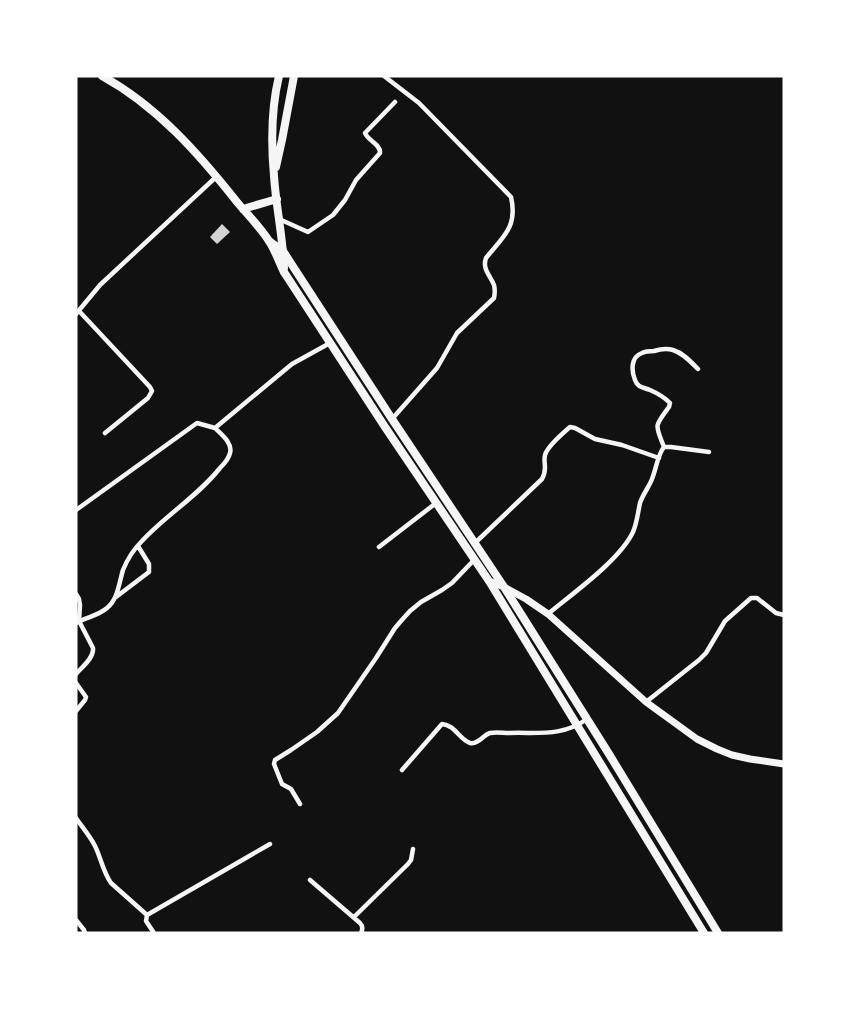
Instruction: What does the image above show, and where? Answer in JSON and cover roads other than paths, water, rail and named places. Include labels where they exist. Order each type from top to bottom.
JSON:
[{"type":"main road","points":[[102,76],[134,96],[174,129],[217,176],[269,241],[284,272],[489,581],[704,933]]},
{"type":"main road","points":[[279,76],[272,116],[272,145],[284,272]]},
{"type":"main road","points":[[274,177],[294,76]]},
{"type":"main road","points":[[243,209],[277,199]]},
{"type":"main road","points":[[269,241],[283,251],[392,420],[504,586],[718,933]]},
{"type":"main road","points":[[489,581],[504,586],[548,614],[646,702],[697,739],[732,755],[784,764]]},
{"type":"street","points":[[384,76],[419,103],[511,197],[513,206],[508,233],[486,258],[484,263],[494,286],[494,298],[457,333],[438,368],[392,420]]},
{"type":"street","points":[[280,219],[308,232],[329,218],[345,200],[356,180],[380,153],[380,147],[366,136],[365,133],[395,102]]},
{"type":"street","points":[[105,433],[148,398],[152,391],[78,312],[100,286],[217,176]]},
{"type":"street","points":[[215,428],[292,364],[330,342]]},
{"type":"street","points":[[664,448],[657,425],[670,407],[670,403],[650,390],[640,388],[634,379],[632,366],[635,359],[642,353],[665,348],[672,349],[681,353],[698,369]]},
{"type":"street","points":[[76,510],[197,423],[215,428],[229,444],[230,455],[211,479],[138,546],[124,570],[115,598]]},
{"type":"street","points":[[475,543],[542,479],[546,469],[544,459],[546,452],[570,427],[595,439],[622,445],[659,458]]},
{"type":"street","points":[[548,614],[600,571],[626,542],[637,520],[643,495],[653,476],[662,450],[671,447],[709,452]]},
{"type":"street","points":[[379,547],[436,503]]},
{"type":"street","points":[[78,622],[107,608],[115,598],[149,572],[149,564],[138,546]]},
{"type":"street","points":[[300,804],[291,789],[282,784],[274,764],[275,760],[328,723],[346,702],[401,621],[421,602],[452,583],[474,560]]},
{"type":"street","points":[[76,594],[80,605],[78,622],[94,652],[76,674]]},
{"type":"street","points":[[646,702],[699,660],[706,653],[725,621],[751,598],[757,598],[776,613],[784,615]]},
{"type":"street","points":[[76,683],[86,697],[76,711]]},
{"type":"street","points":[[402,770],[442,724],[448,725],[472,744],[489,733],[561,732],[578,726],[587,720]]},
{"type":"street","points":[[76,818],[95,847],[108,878],[117,889],[147,915]]},
{"type":"street","points":[[147,915],[270,844]]},
{"type":"street","points":[[354,918],[408,864],[411,860],[413,849]]},
{"type":"street","points":[[310,880],[360,923],[363,932]]},
{"type":"street","points":[[147,915],[146,920],[154,933]]},
{"type":"street","points":[[76,920],[85,933]]}]
